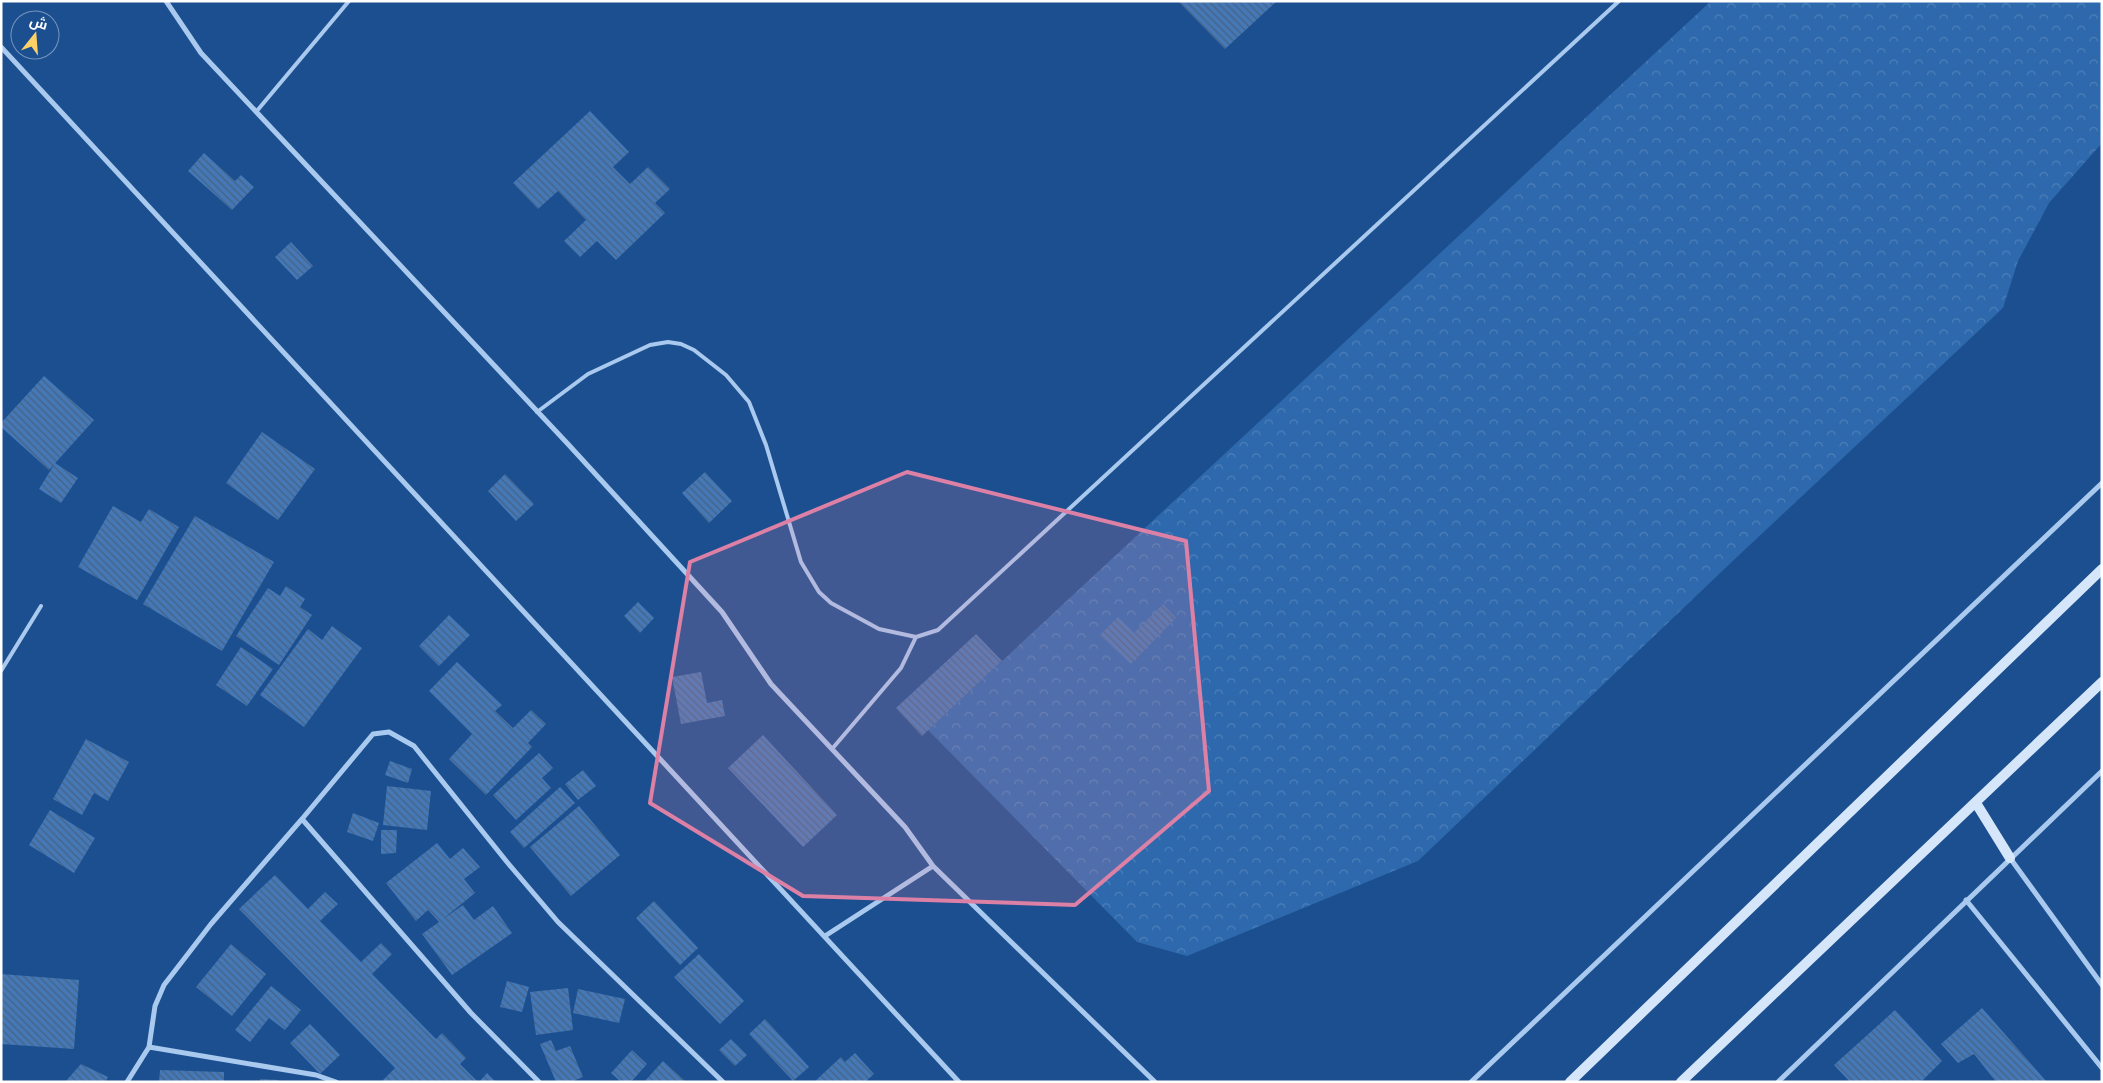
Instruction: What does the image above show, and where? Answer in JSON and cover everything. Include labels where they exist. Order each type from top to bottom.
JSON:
[{"type":"main road","points":[[1570,1082],[2102,569]]},
{"type":"main road","points":[[1681,1082],[2102,682]]},
{"type":"main road","points":[[1976,803],[2010,858]]},
{"type":"street","points":[[166,1],[201,54],[722,612],[771,684],[905,827],[933,866],[1155,1082]]},
{"type":"street","points":[[1,47],[959,1082]]},
{"type":"street","points":[[1471,1082],[2102,483]]},
{"type":"street","points":[[127,1082],[149,1047],[155,1006],[164,985],[211,924],[373,734],[389,732],[414,746],[558,922],[723,1082]]},
{"type":"street","points":[[1778,1082],[2102,771]]},
{"type":"street","points":[[302,819],[471,1013],[539,1082]]},
{"type":"street","points":[[2010,858],[2102,985]]},
{"type":"street","points":[[825,936],[933,866]]},
{"type":"street","points":[[1966,900],[2102,1068]]},
{"type":"street","points":[[149,1047],[316,1075],[336,1082]]},
{"type":"lane","points":[[256,112],[349,1]]},
{"type":"lane","points":[[537,412],[588,374],[650,345],[668,342],[681,344],[694,350],[726,375],[749,402],[766,445],[801,562],[819,592],[831,603],[879,629],[916,637],[938,630],[1619,1]]},
{"type":"lane","points":[[1,671],[41,606]]},
{"type":"lane","points":[[832,749],[901,668],[916,637]]},
{"type":"highlighted area","points":[[907,472],[1186,541],[1209,791],[1075,905],[803,896],[650,803],[690,562]]},
{"type":"green space","points":[[1711,1],[2102,1],[2102,143],[2049,203],[2018,261],[2003,308],[1737,557],[1418,861],[1187,956],[1137,942],[928,730]]},
{"type":"building","points":[[1178,1],[1277,1],[1225,49]]},
{"type":"building","points":[[590,111],[629,152],[613,167],[630,184],[648,167],[670,189],[655,203],[665,213],[616,260],[597,241],[580,257],[564,241],[586,220],[558,191],[538,209],[513,183]]},
{"type":"building","points":[[204,153],[235,181],[241,175],[254,187],[232,210],[188,171]]},
{"type":"building","points":[[291,242],[313,266],[297,280],[275,257]]},
{"type":"building","points":[[44,376],[94,420],[49,470],[1,427],[1,423]]},
{"type":"building","points":[[262,432],[315,469],[278,520],[226,483]]},
{"type":"building","points":[[55,463],[78,478],[61,503],[39,489]]},
{"type":"building","points":[[705,472],[732,501],[709,523],[682,493]]},
{"type":"building","points":[[505,474],[534,504],[516,521],[488,491]]},
{"type":"building","points":[[113,506],[141,522],[149,509],[179,527],[137,600],[78,567]]},
{"type":"building","points":[[195,516],[274,562],[222,651],[143,604]]},
{"type":"building","points":[[286,586],[305,599],[300,607],[312,615],[279,665],[236,636],[268,588],[280,596]]},
{"type":"building","points":[[638,602],[654,618],[640,633],[624,616]]},
{"type":"building","points":[[1163,604],[1176,618],[1131,664],[1100,635],[1118,617],[1134,633]]},
{"type":"building","points":[[449,615],[470,635],[439,666],[419,646]]},
{"type":"building","points":[[332,626],[362,648],[304,727],[260,695],[308,629],[322,640]]},
{"type":"building","points":[[976,634],[1002,661],[922,736],[896,708]]},
{"type":"building","points":[[241,647],[273,669],[247,706],[216,685]]},
{"type":"building","points":[[457,662],[502,705],[495,711],[513,728],[531,710],[546,724],[528,743],[532,747],[486,795],[449,759],[472,734],[429,691]]},
{"type":"building","points":[[701,672],[707,703],[722,700],[725,716],[681,724],[672,677]]},
{"type":"building","points":[[763,735],[837,815],[803,847],[728,768]]},
{"type":"building","points":[[86,739],[129,762],[108,801],[94,793],[82,815],[53,799]]},
{"type":"building","points":[[539,753],[553,768],[542,778],[551,788],[516,820],[493,795]]},
{"type":"building","points":[[390,761],[412,769],[408,783],[385,775]]},
{"type":"building","points":[[583,770],[596,786],[578,800],[565,784]]},
{"type":"building","points":[[387,786],[431,791],[427,830],[383,825]]},
{"type":"building","points":[[560,787],[575,803],[524,848],[510,832]]},
{"type":"building","points":[[579,806],[620,855],[571,896],[530,847]]},
{"type":"building","points":[[50,810],[95,838],[74,873],[29,845]]},
{"type":"building","points":[[353,813],[379,823],[373,841],[347,832]]},
{"type":"building","points":[[381,830],[397,830],[396,853],[381,854]]},
{"type":"building","points":[[437,843],[450,859],[463,848],[480,867],[464,879],[475,893],[443,919],[463,905],[474,920],[493,906],[512,933],[452,975],[422,934],[439,922],[428,910],[416,921],[386,883]]},
{"type":"building","points":[[275,875],[308,909],[325,892],[338,904],[320,921],[361,962],[381,943],[392,954],[372,974],[436,1039],[442,1033],[466,1058],[460,1064],[478,1082],[381,1082],[395,1068],[239,909]]},
{"type":"building","points":[[654,901],[698,948],[680,965],[636,918]]},
{"type":"building","points":[[231,944],[266,974],[232,1016],[196,987]]},
{"type":"building","points":[[699,954],[744,1001],[720,1024],[674,977]]},
{"type":"building","points":[[1,974],[79,980],[74,1049],[1,1044]]},
{"type":"building","points":[[507,981],[529,987],[522,1012],[500,1007]]},
{"type":"building","points":[[271,986],[301,1010],[285,1030],[269,1018],[250,1042],[235,1030]]},
{"type":"building","points":[[568,988],[573,1030],[536,1035],[530,992]]},
{"type":"building","points":[[578,989],[625,999],[619,1023],[573,1013]]},
{"type":"building","points":[[1982,1008],[2047,1082],[1996,1082],[1974,1054],[1958,1063],[1941,1044]]},
{"type":"building","points":[[1895,1010],[1942,1061],[1921,1082],[1850,1082],[1834,1065]]},
{"type":"building","points":[[765,1019],[809,1067],[793,1081],[749,1034]]},
{"type":"building","points":[[310,1024],[340,1055],[320,1074],[290,1043]]},
{"type":"building","points":[[731,1039],[747,1055],[735,1066],[719,1050]]},
{"type":"building","points":[[551,1040],[556,1051],[570,1046],[583,1077],[571,1082],[556,1082],[540,1044]]},
{"type":"building","points":[[632,1050],[647,1064],[631,1082],[621,1082],[611,1073]]},
{"type":"building","points":[[855,1053],[874,1074],[865,1082],[814,1082],[841,1057],[845,1062]]},
{"type":"building","points":[[663,1061],[686,1082],[644,1082]]},
{"type":"building","points":[[81,1064],[108,1077],[105,1082],[65,1082]]},
{"type":"building","points":[[160,1070],[224,1072],[224,1082],[159,1082]]},
{"type":"building","points":[[487,1073],[496,1082],[479,1082]]},
{"type":"building","points":[[260,1079],[279,1080],[279,1082],[260,1082]]}]
